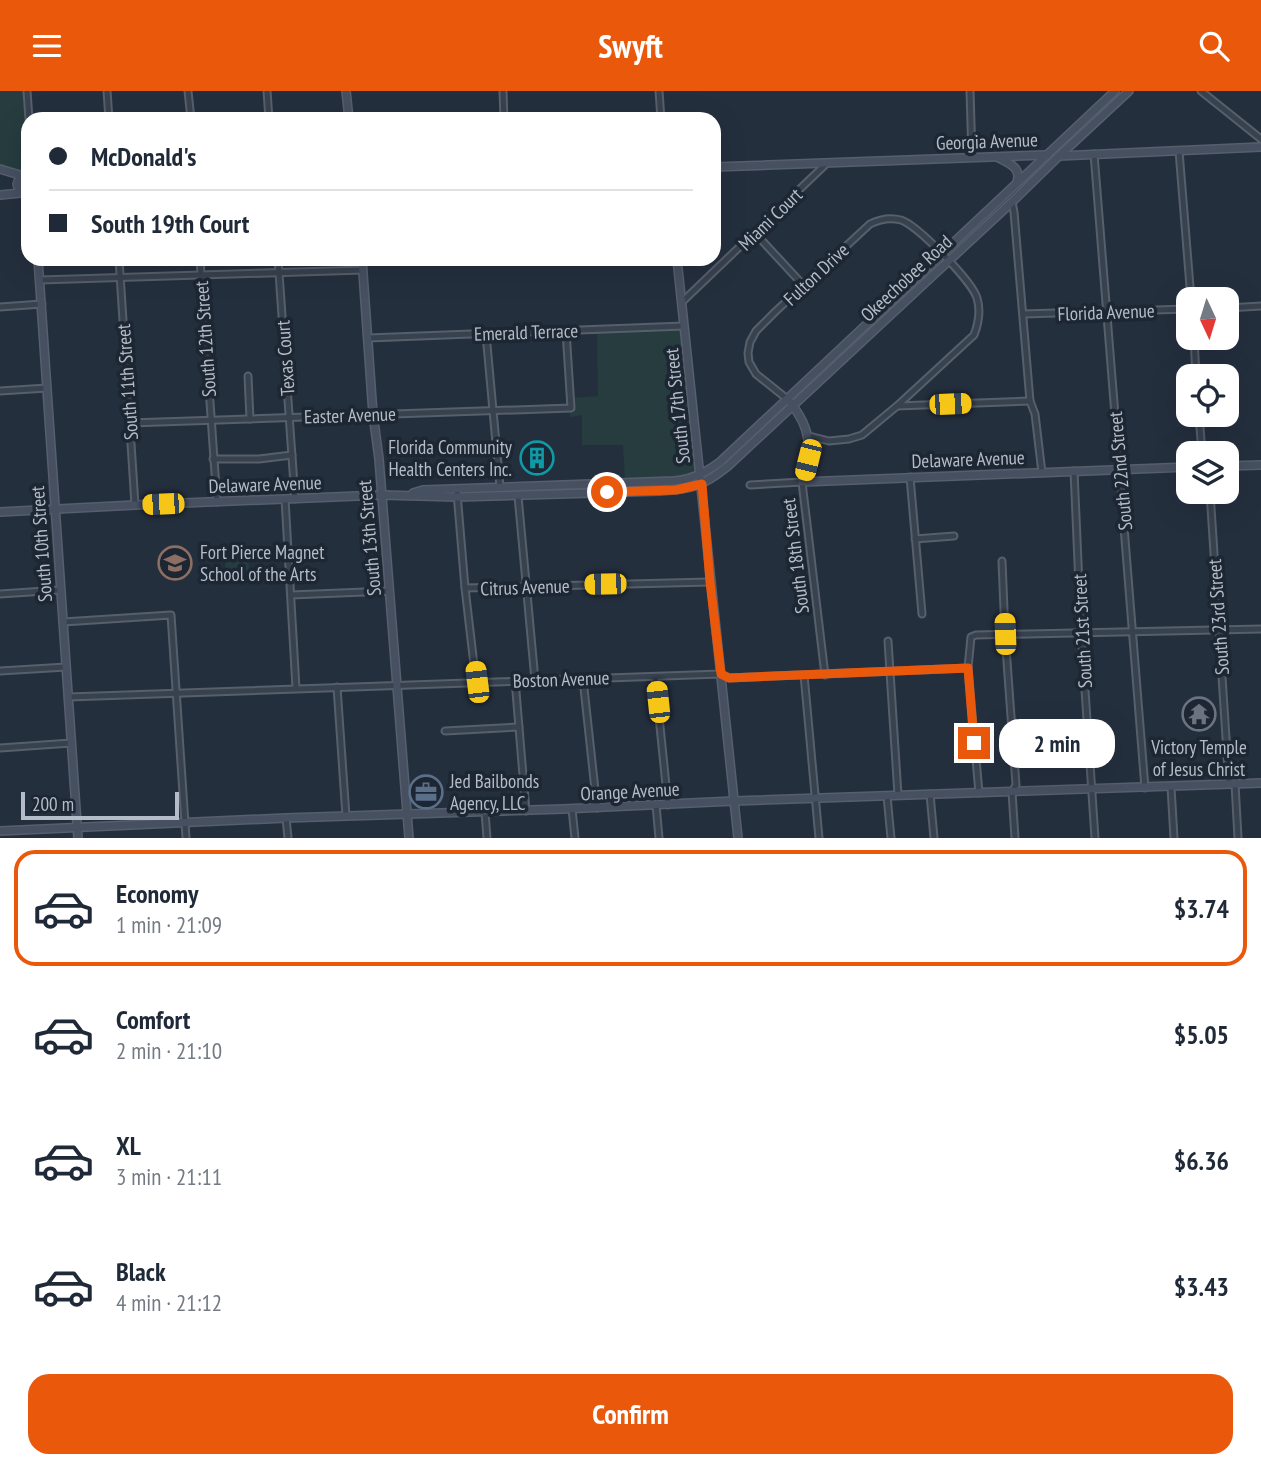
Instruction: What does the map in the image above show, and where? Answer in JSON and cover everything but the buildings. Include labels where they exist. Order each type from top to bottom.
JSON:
[{"type":"main road","points":[[346,91],[348,112]]},
{"type":"main road","name":"Okeechobee Road","points":[[701,475],[720,462],[1115,91]]},
{"type":"main road","name":"Okeechobee Road","points":[[702,484],[728,466],[1129,91]]},
{"type":"main road","points":[[1076,139],[1076,148],[1091,154]]},
{"type":"main road","name":"Georgia Avenue","points":[[721,167],[1261,147]]},
{"type":"main road","points":[[996,156],[1016,168],[1016,183]]},
{"type":"main road","points":[[0,169],[21,173]]},
{"type":"main road","points":[[0,169],[21,191]]},
{"type":"main road","points":[[0,194],[17,184],[21,178]]},
{"type":"main road","points":[[0,194],[21,194]]},
{"type":"main road","name":"South 10th Street","points":[[39,266],[78,838]]},
{"type":"main road","name":"South 13th Street","points":[[363,266],[409,838]]},
{"type":"main road","name":"South 17th Street","points":[[678,266],[738,838]]},
{"type":"main road","points":[[786,398],[793,405],[809,436]]},
{"type":"main road","name":"South 18th Street","points":[[802,482],[808,457],[809,436]]},
{"type":"main road","points":[[1239,466],[1261,465]]},
{"type":"main road","name":"Delaware Avenue","points":[[802,482],[1176,468]]},
{"type":"main road","name":"Delaware Avenue","points":[[457,493],[500,487],[674,481],[701,475]]},
{"type":"main road","name":"Delaware Avenue","points":[[0,512],[405,495],[424,490],[517,496],[676,490],[702,484]]},
{"type":"main road","name":"Orange Avenue","points":[[0,831],[286,818],[1261,783]]},
{"type":"street","points":[[27,91],[28,112]]},
{"type":"street","points":[[107,91],[108,112]]},
{"type":"street","points":[[188,91],[190,112]]},
{"type":"street","points":[[267,91],[268,112]]},
{"type":"street","points":[[503,91],[504,112]]},
{"type":"street","points":[[659,91],[660,112]]},
{"type":"street","points":[[970,91],[972,157]]},
{"type":"street","points":[[1201,91],[1261,139]]},
{"type":"street","points":[[1180,151],[1190,287]]},
{"type":"street","name":"South 22nd Street","points":[[1091,154],[1107,311],[1145,788]]},
{"type":"street","name":"Miami Court","points":[[721,265],[827,163]]},
{"type":"street","points":[[1012,202],[1030,401],[1035,414],[1042,473]]},
{"type":"street","name":"Fulton Drive","points":[[786,398],[756,374],[749,362],[750,342],[756,331],[870,224],[879,219],[893,219],[911,224],[949,260],[974,290],[980,312],[974,335],[897,406]]},
{"type":"street","points":[[755,233],[804,286]]},
{"type":"street","name":"South 11th Street","points":[[119,266],[135,505]]},
{"type":"street","name":"South 12th Street","points":[[200,266],[217,502]]},
{"type":"street","name":"Texas Court","points":[[278,266],[295,499]]},
{"type":"street","name":"Miami Court","points":[[682,302],[720,266]]},
{"type":"street","points":[[40,280],[363,270]]},
{"type":"street","points":[[0,307],[42,304]]},
{"type":"street","points":[[1239,307],[1261,306]]},
{"type":"street","name":"Florida Avenue","points":[[1023,314],[1176,309]]},
{"type":"street","name":"Emerald Terrace","points":[[368,338],[684,326]]},
{"type":"street","name":"Easter Avenue","points":[[130,423],[571,408],[566,331]]},
{"type":"street","points":[[486,334],[500,487]]},
{"type":"street","points":[[248,376],[250,419]]},
{"type":"street","points":[[0,391],[47,387]]},
{"type":"street","points":[[809,436],[829,441],[862,436],[897,406],[1030,401]]},
{"type":"street","points":[[213,459],[259,459],[292,455]]},
{"type":"street","name":"South 21st Street","points":[[1074,471],[1081,631],[1095,838]]},
{"type":"street","points":[[910,477],[922,614]]},
{"type":"street","name":"Delaware Avenue","points":[[750,485],[802,482]]},
{"type":"street","name":"South 18th Street","points":[[802,482],[825,675]]},
{"type":"street","points":[[457,493],[477,682]]},
{"type":"street","points":[[517,496],[535,680]]},
{"type":"street","points":[[285,499],[296,688]]},
{"type":"street","name":"South 23rd Street","points":[[1211,504],[1219,631],[1238,838]]},
{"type":"street","points":[[915,539],[954,536]]},
{"type":"street","points":[[1002,561],[1016,785],[1012,792],[1015,838]]},
{"type":"street","name":"Citrus Avenue","points":[[465,588],[710,582]]},
{"type":"street","points":[[0,594],[60,590]]},
{"type":"street","points":[[290,596],[390,591]]},
{"type":"street","points":[[63,622],[171,615],[186,838]]},
{"type":"street","points":[[979,793],[968,668],[971,637],[1081,631],[1261,629]]},
{"type":"street","points":[[888,641],[898,795]]},
{"type":"street","points":[[0,671],[66,667]]},
{"type":"street","name":"Boston Avenue","points":[[68,697],[515,680],[721,674],[729,678],[968,668]]},
{"type":"street","points":[[804,675],[819,838]]},
{"type":"street","points":[[655,677],[668,805]]},
{"type":"street","points":[[583,678],[597,808]]},
{"type":"street","points":[[515,680],[526,811]]},
{"type":"street","points":[[337,687],[346,816]]},
{"type":"street","points":[[445,731],[519,727]]},
{"type":"street","points":[[0,748],[71,743]]},
{"type":"street","points":[[1171,787],[1174,838]]},
{"type":"street","points":[[930,795],[933,838]]},
{"type":"street","points":[[887,796],[891,838]]},
{"type":"street","points":[[656,805],[659,838]]},
{"type":"street","points":[[572,809],[575,838]]},
{"type":"street","points":[[485,812],[487,838]]},
{"type":"street","points":[[286,818],[288,838]]},
{"type":"green space","points":[[0,91],[25,91],[27,112],[21,112],[21,170],[9,170],[0,165]]},
{"type":"green space","points":[[682,329],[696,473],[674,478],[625,480],[623,445],[582,445],[582,415],[570,417],[570,411],[574,411],[573,398],[598,396],[597,333]]},
{"type":"green space","points":[[248,555],[250,578],[226,580],[225,557]]},
{"type":"place","name":"Florida Community Health Centers Inc.","points":[[537,458]]},
{"type":"place","name":"Fort Pierce Magnet School of the Arts","points":[[175,563]]},
{"type":"place","name":"Victory Temple of Jesus Christ","points":[[1199,714]]},
{"type":"place","name":"Jed Bailbonds Agency, LLC","points":[[426,792]]},
{"type":"route","points":[[607,492],[676,490],[702,484],[721,674],[729,678],[968,668],[974,743]]}]
